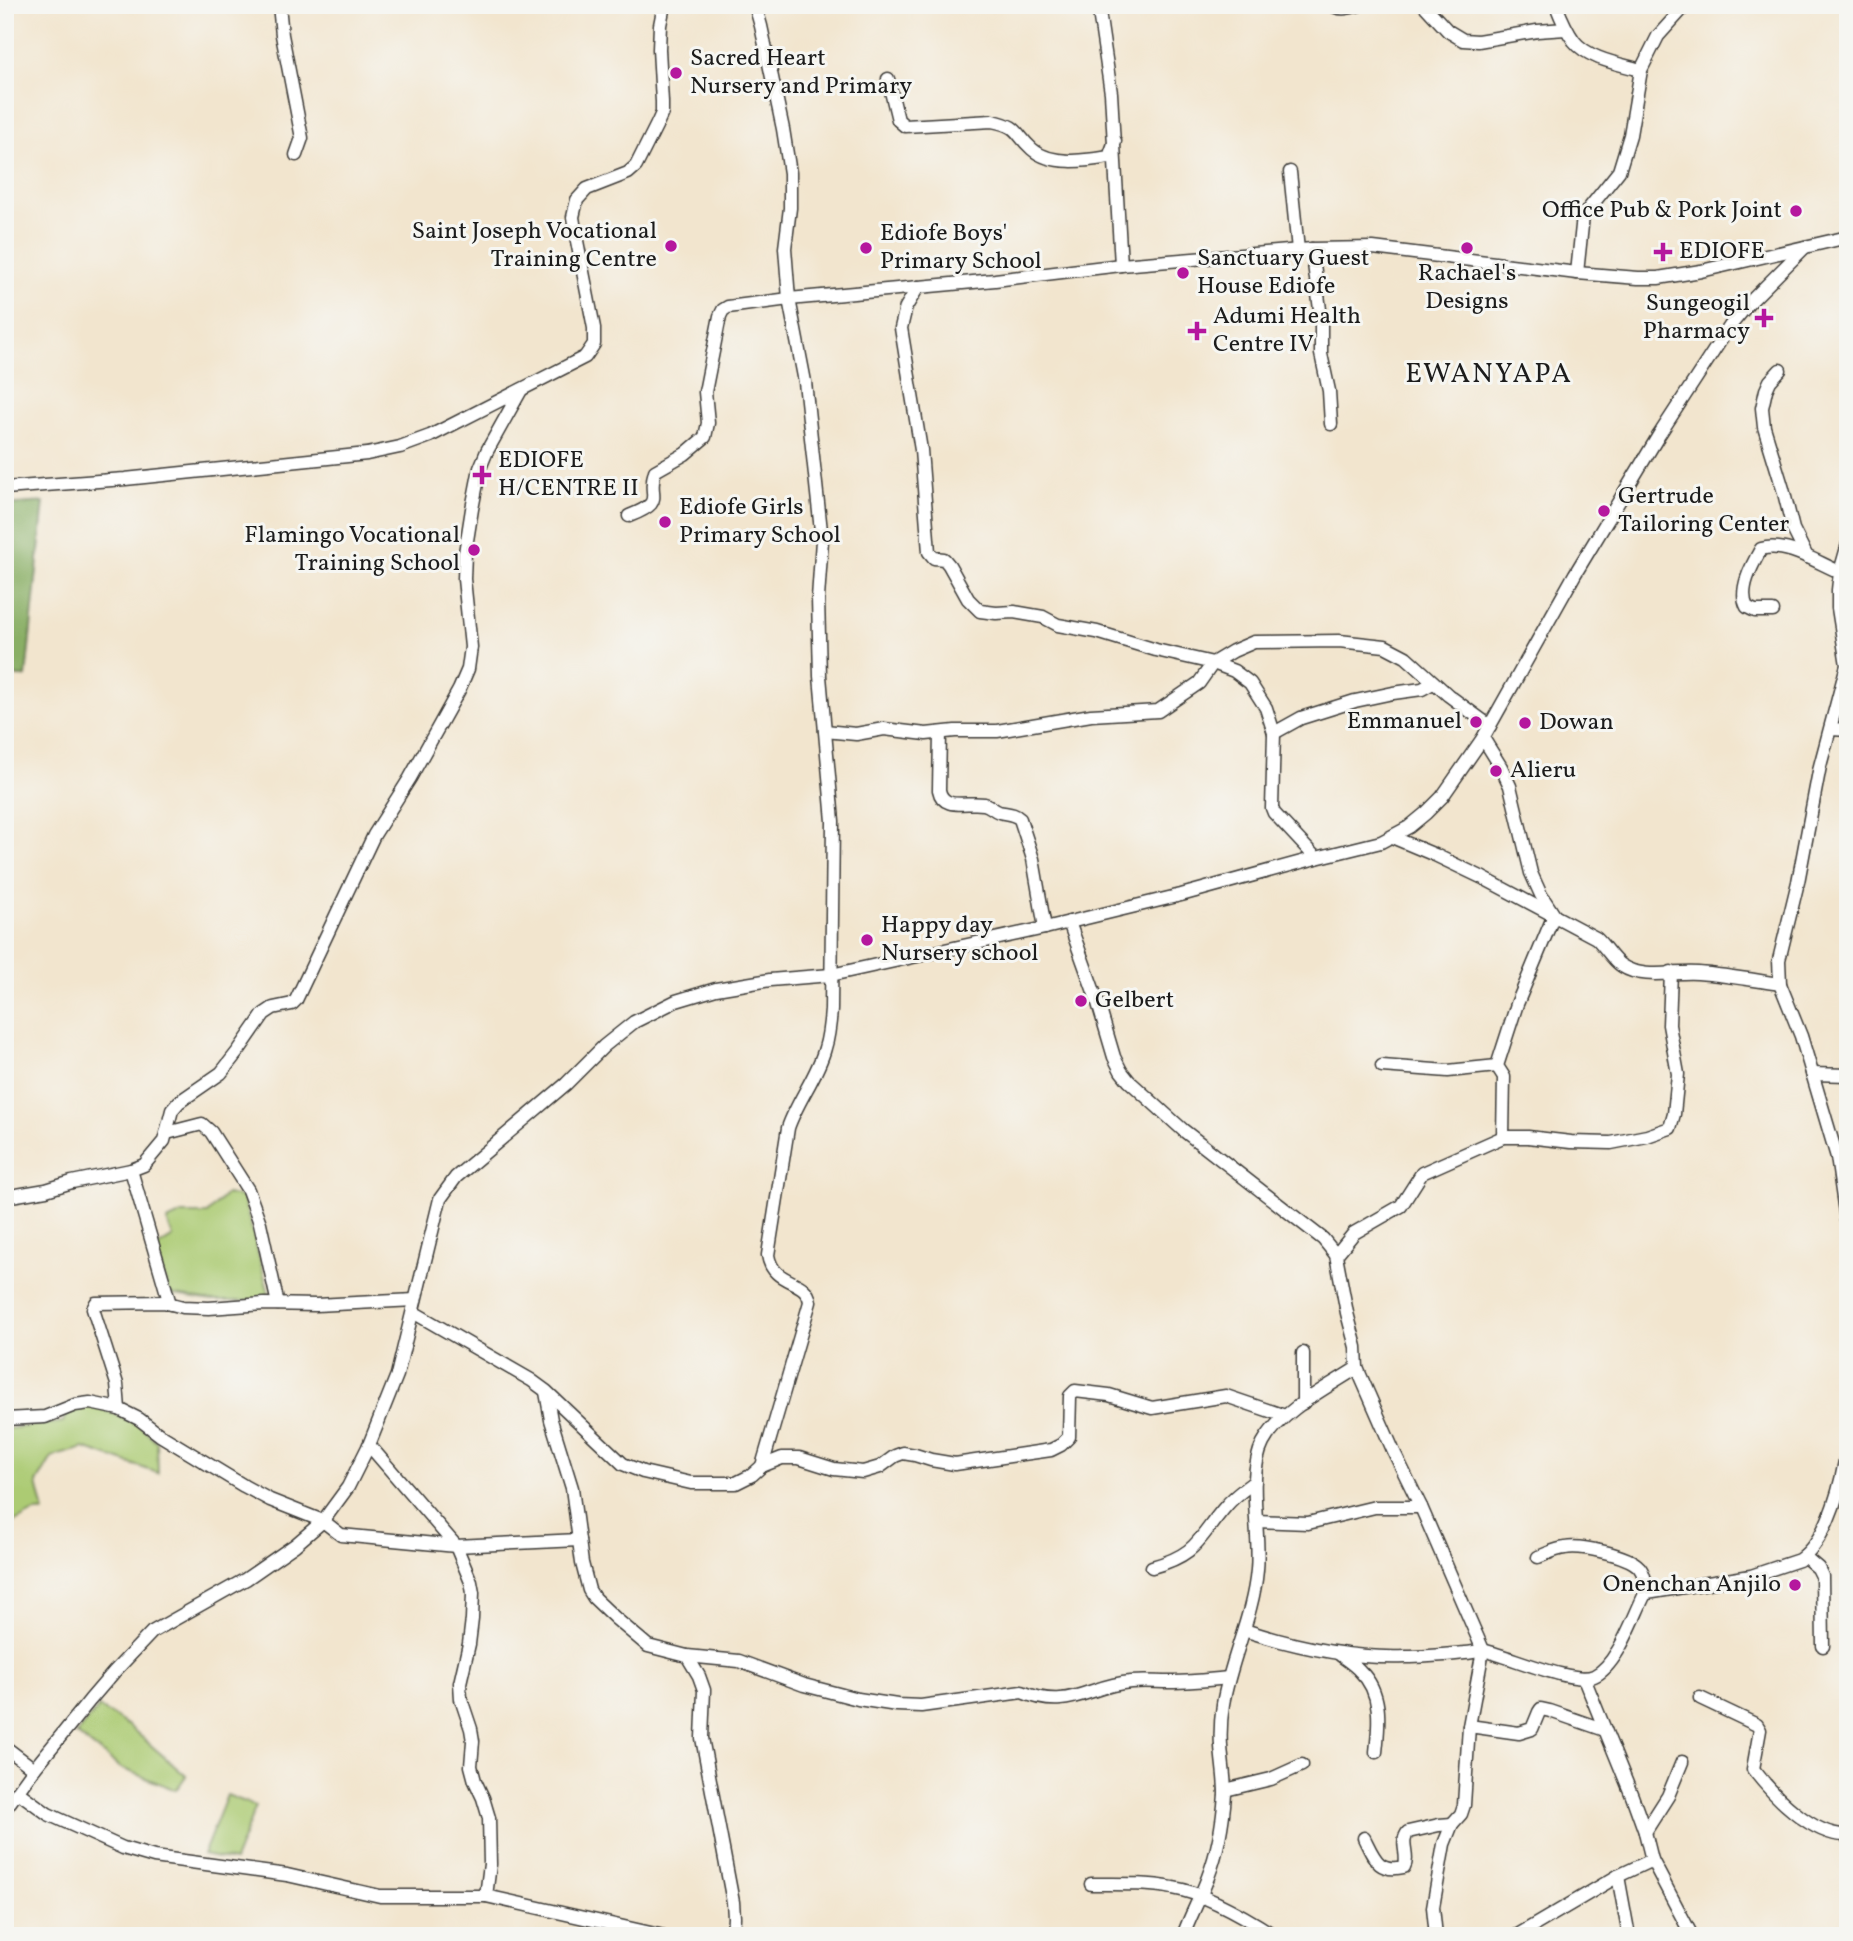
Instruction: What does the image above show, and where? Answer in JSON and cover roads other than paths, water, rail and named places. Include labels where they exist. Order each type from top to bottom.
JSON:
[{"type":"street","points":[[279,5],[282,35],[302,138],[296,155]]},
{"type":"street","points":[[5,488],[367,454],[400,447],[430,436],[585,357],[594,344],[594,328],[573,218],[577,200],[587,188],[628,173],[636,166],[662,113],[659,49],[664,5]]},
{"type":"street","points":[[755,5],[783,129],[790,173],[790,208],[785,248],[789,299],[805,382],[822,540],[818,598],[820,676],[833,821],[831,1010],[825,1049],[788,1128],[768,1255],[775,1273],[805,1289],[810,1302],[762,1465]]},
{"type":"street","points":[[1098,5],[1111,93],[1121,265]]},
{"type":"street","points":[[1332,5],[1335,8],[1360,5]]},
{"type":"street","points":[[1424,5],[1448,32],[1463,40],[1478,41],[1566,29]]},
{"type":"street","points":[[1556,5],[1576,44],[1592,54],[1641,70]]},
{"type":"street","points":[[1577,273],[1584,216],[1619,170],[1630,135],[1641,70],[1658,36],[1686,5]]},
{"type":"street","points":[[888,79],[898,120],[905,126],[992,121],[1013,127],[1034,151],[1057,160],[1078,161],[1109,157],[1115,141]]},
{"type":"street","points":[[1290,172],[1298,250]]},
{"type":"street","points":[[629,516],[652,503],[655,497],[655,471],[685,454],[705,437],[708,423],[705,392],[720,316],[728,307],[1121,265],[1312,249],[1373,248],[1577,273],[1658,278],[1702,271],[1848,237]]},
{"type":"street","points":[[5,1808],[114,1672],[152,1632],[246,1578],[295,1545],[323,1521],[348,1487],[369,1445],[397,1375],[440,1199],[456,1177],[566,1084],[604,1046],[634,1023],[677,1001],[716,989],[770,980],[831,975],[1045,928],[1381,842],[1409,827],[1442,797],[1483,738],[1595,541],[1659,435],[1730,326],[1805,247]]},
{"type":"street","points":[[1312,249],[1321,317],[1321,354],[1329,391],[1331,424]]},
{"type":"street","points":[[918,287],[906,307],[901,328],[921,450],[929,552],[934,558],[944,559],[968,599],[980,611],[1014,612],[1043,617],[1058,625],[1097,632],[1156,650],[1213,663],[1234,671],[1250,683],[1266,708],[1274,733],[1272,808],[1278,819],[1317,858]]},
{"type":"street","points":[[1780,370],[1766,390],[1762,408],[1764,427],[1793,529],[1807,557]]},
{"type":"street","points":[[5,1197],[33,1194],[144,1165],[164,1141],[172,1110],[179,1102],[221,1073],[264,1014],[296,1000],[374,835],[405,788],[468,669],[471,647],[464,579],[465,553],[474,499],[480,468],[487,451],[521,390]]},
{"type":"street","points":[[1848,544],[1840,572],[1838,608],[1847,668],[1820,766],[1798,882],[1779,960],[1780,984],[1801,1036],[1837,1157],[1848,1233]]},
{"type":"street","points":[[1773,611],[1755,611],[1747,607],[1743,600],[1746,584],[1760,549],[1768,547],[1794,552],[1840,572]]},
{"type":"street","points":[[825,731],[856,734],[884,729],[926,734],[998,731],[1091,715],[1158,711],[1199,683],[1213,663],[1254,642],[1339,641],[1385,646],[1406,657],[1433,683],[1490,726]]},
{"type":"street","points":[[1274,733],[1301,718],[1328,709],[1354,701],[1422,689],[1433,683]]},
{"type":"street","points":[[1831,729],[1848,730]]},
{"type":"street","points":[[940,733],[941,797],[947,803],[989,805],[1020,819],[1033,859],[1045,928]]},
{"type":"street","points":[[1483,738],[1510,786],[1531,873],[1554,915]]},
{"type":"street","points":[[1392,837],[1435,855],[1596,938],[1621,966],[1655,974],[1696,972],[1780,984]]},
{"type":"street","points":[[1497,1066],[1517,1004],[1554,915]]},
{"type":"street","points":[[1069,922],[1114,1057],[1129,1081],[1183,1130],[1323,1239],[1336,1255],[1356,1347],[1357,1368],[1483,1650],[1469,1726],[1464,1805],[1444,1844],[1433,1906],[1436,1936]]},
{"type":"street","points":[[1336,1255],[1354,1233],[1401,1206],[1422,1173],[1503,1137],[1611,1143],[1670,1128],[1678,1074],[1669,1026],[1671,972]]},
{"type":"street","points":[[1382,1066],[1448,1071],[1497,1066]]},
{"type":"street","points":[[1497,1066],[1504,1077],[1503,1137]]},
{"type":"street","points":[[1812,1074],[1848,1075]]},
{"type":"street","points":[[167,1133],[202,1124],[211,1132],[248,1190],[260,1223],[278,1304]]},
{"type":"street","points":[[131,1170],[170,1304]]},
{"type":"street","points":[[119,1409],[117,1384],[93,1306],[96,1303],[163,1302],[183,1307],[209,1308],[278,1304],[414,1306],[546,1391],[623,1464],[643,1472],[691,1483],[736,1483],[752,1475],[762,1465],[782,1458],[799,1458],[834,1469],[863,1472],[880,1467],[894,1456],[903,1453],[955,1464],[1051,1450],[1069,1437],[1070,1396],[1075,1391],[1109,1395],[1152,1408],[1226,1396],[1285,1416]]},
{"type":"street","points":[[1303,1353],[1303,1403]]},
{"type":"street","points":[[1183,1936],[1209,1876],[1218,1844],[1225,1790],[1220,1732],[1228,1678],[1244,1630],[1258,1567],[1255,1481],[1259,1453],[1263,1442],[1285,1416],[1357,1368]]},
{"type":"street","points":[[546,1391],[551,1420],[572,1488],[589,1590],[615,1618],[648,1646],[687,1656],[739,1661],[804,1685],[858,1699],[897,1705],[921,1706],[1022,1692],[1046,1699],[1069,1698],[1133,1681],[1228,1678]]},
{"type":"street","points":[[5,1419],[45,1417],[75,1405],[90,1403],[119,1409],[244,1486],[270,1500],[323,1521],[341,1535],[456,1546],[579,1540]]},
{"type":"street","points":[[1244,1630],[1359,1656],[1405,1657],[1483,1650],[1525,1664],[1591,1678],[1605,1668],[1616,1653],[1647,1593],[1751,1576],[1804,1556],[1826,1524],[1846,1474],[1848,1443]]},
{"type":"street","points":[[369,1445],[456,1546],[465,1564],[473,1593],[470,1644],[460,1683],[461,1699],[473,1741],[471,1766],[489,1818],[490,1864],[486,1896]]},
{"type":"street","points":[[1152,1567],[1168,1563],[1199,1543],[1226,1506],[1255,1481]]},
{"type":"street","points":[[1257,1521],[1308,1523],[1375,1507],[1421,1507]]},
{"type":"street","points":[[1538,1557],[1568,1547],[1632,1561],[1642,1569],[1647,1593]]},
{"type":"street","points":[[1804,1556],[1818,1568],[1822,1576],[1823,1646]]},
{"type":"street","points":[[1337,1653],[1360,1671],[1373,1692],[1380,1721],[1376,1752]]},
{"type":"street","points":[[687,1656],[704,1690],[702,1738],[733,1902],[733,1936]]},
{"type":"street","points":[[1584,1678],[1645,1832],[1652,1860],[1692,1936]]},
{"type":"street","points":[[1700,1698],[1757,1725],[1760,1730],[1753,1769],[1794,1811],[1824,1831],[1848,1835]]},
{"type":"street","points":[[1469,1726],[1525,1733],[1532,1729],[1542,1709],[1605,1730]]},
{"type":"street","points":[[5,1747],[34,1769]]},
{"type":"street","points":[[1645,1832],[1668,1796],[1682,1762]]},
{"type":"street","points":[[1225,1790],[1271,1779],[1302,1765]]},
{"type":"street","points":[[18,1792],[48,1814],[123,1847],[154,1857],[288,1875],[380,1896],[486,1896],[664,1936]]},
{"type":"street","points":[[1364,1838],[1377,1862],[1383,1867],[1394,1869],[1404,1867],[1406,1863],[1404,1839],[1408,1832],[1452,1824]]},
{"type":"street","points":[[1516,1936],[1618,1876],[1652,1860]]},
{"type":"street","points":[[1618,1876],[1629,1936]]},
{"type":"street","points":[[1091,1884],[1181,1890],[1237,1912],[1275,1936]]},
{"type":"place","name":"Sacred Heart Nursery and Primary","points":[[676,73]]},
{"type":"place","name":"Office Pub & Pork Joint","points":[[1796,211]]},
{"type":"place","name":"Saint Joseph Vocational Training Centre","points":[[671,246]]},
{"type":"place","name":"Ediofe Boys' Primary School","points":[[866,248]]},
{"type":"place","name":"Rachael's Designs","points":[[1467,248]]},
{"type":"place","name":"EDIOFE","points":[[1663,252]]},
{"type":"place","name":"Sanctuary Guest House Ediofe","points":[[1183,273]]},
{"type":"place","name":"Sungeogil Pharmacy","points":[[1764,318]]},
{"type":"place","name":"Adumi Health Centre IV","points":[[1197,331]]},
{"type":"place","name":"EDIOFE H/CENTRE II","points":[[482,475]]},
{"type":"place","name":"Gertrude Tailoring Center","points":[[1604,511]]},
{"type":"place","name":"Ediofe Girls Primary School","points":[[665,522]]},
{"type":"place","name":"Flamingo Vocational Training School","points":[[474,550]]},
{"type":"place","name":"Emmanuel","points":[[1476,722]]},
{"type":"place","name":"Dowan","points":[[1525,723]]},
{"type":"place","name":"Alieru","points":[[1496,771]]},
{"type":"place","name":"Happy day Nursery school","points":[[867,940]]},
{"type":"place","name":"Gelbert","points":[[1081,1001]]},
{"type":"place","name":"Onenchan Anjilo","points":[[1795,1585]]},
{"type":"district","name":"EWANYAPA","points":[[1489,374]]}]
